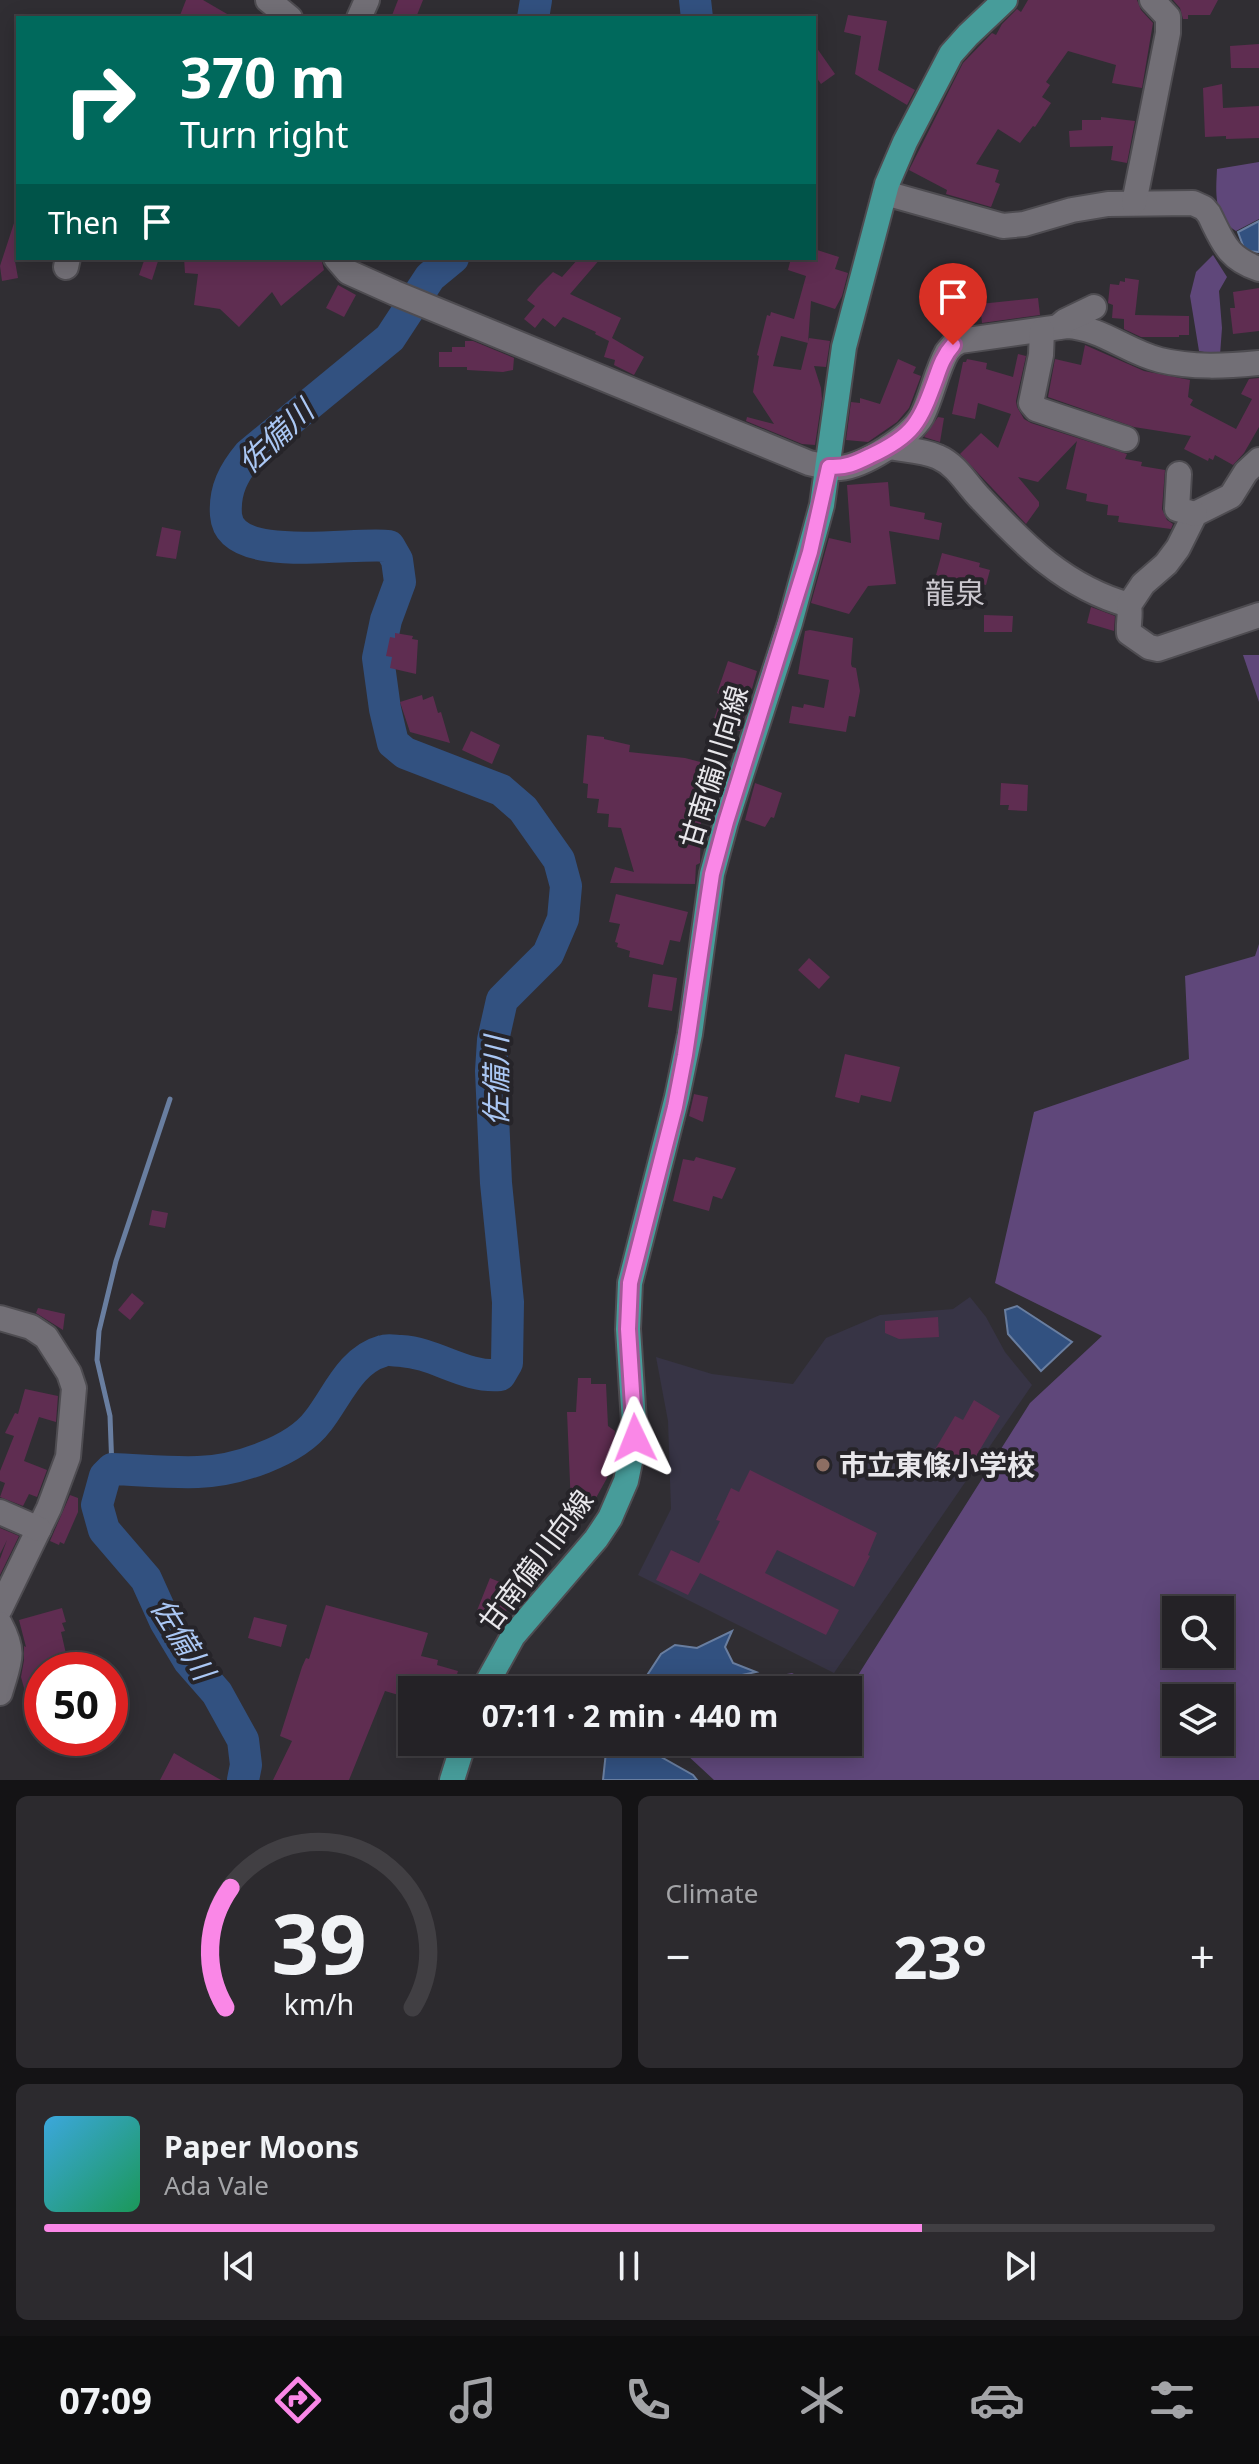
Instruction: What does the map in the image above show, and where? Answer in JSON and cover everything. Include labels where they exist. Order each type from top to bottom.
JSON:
[{"type":"main road","name":"甘南備川向線","points":[[491,1676],[513,1636],[596,1539],[615,1509],[626,1481],[635,1438],[628,1329],[630,1283],[690,1034],[712,874],[822,505],[844,347],[885,193],[905,142],[951,54],[987,14],[1005,0]]},
{"type":"main road","points":[[452,1780],[460,1756]]},
{"type":"street","points":[[268,0],[288,16]]},
{"type":"street","points":[[1134,203],[1168,33],[1168,17],[1152,0]]},
{"type":"street","points":[[885,193],[1003,226],[1108,204],[1193,203],[1204,208],[1232,256],[1259,269]]},
{"type":"street","points":[[338,260],[348,272],[395,293],[809,463],[829,467],[851,465],[889,447],[917,423],[942,360],[953,345],[970,339],[1080,327],[1160,360],[1220,365],[1259,363]]},
{"type":"street","points":[[1094,307],[1049,330],[1031,403],[1036,409],[1126,439]]},
{"type":"street","points":[[889,447],[937,456],[956,468],[969,487],[1026,547],[1084,589],[1129,605]]},
{"type":"street","points":[[1259,460],[1246,472],[1231,496],[1195,514],[1178,548],[1166,564],[1143,584],[1129,605],[1129,633],[1149,647],[1158,649],[1259,615]]},
{"type":"street","points":[[1179,474],[1177,509],[1195,514]]},
{"type":"street","points":[[0,1318],[31,1327],[46,1337],[69,1373],[74,1388],[68,1457],[49,1508],[0,1609]]},
{"type":"street","points":[[0,1512],[39,1529]]},
{"type":"street","points":[[0,1624],[11,1645],[0,1693]]},
{"type":"shaded area","points":[[1259,162],[1259,219],[1236,231],[1223,219],[1220,211],[1217,169]]},
{"type":"shaded area","points":[[1213,255],[1227,277],[1219,291],[1222,328],[1220,355],[1199,351],[1190,296],[1196,272]]},
{"type":"shaded area","points":[[1243,655],[1259,655],[1259,702]]},
{"type":"shaded area","points":[[1259,944],[1259,1780],[714,1780],[688,1756],[862,1756],[862,1676],[857,1676],[1030,1403],[1102,1336],[995,1283],[1034,1112],[1189,1059],[1185,976],[1255,956]]},
{"type":"shaded area","name":"市立東條小学校","points":[[970,1297],[986,1317],[1005,1352],[1032,1385],[834,1673],[638,1575],[671,1509],[668,1421],[656,1357],[712,1374],[793,1384],[826,1338],[880,1315],[953,1309]]},
{"type":"water","points":[[1259,221],[1259,252],[1245,251],[1238,232]]},
{"type":"water","points":[[1017,1306],[1072,1342],[1041,1371],[1008,1334],[1005,1310]]},
{"type":"water","points":[[732,1631],[725,1647],[733,1663],[756,1672],[737,1676],[647,1676],[661,1654],[675,1645],[697,1648]]},
{"type":"water","points":[[606,1756],[660,1756],[697,1780],[603,1780]]},
{"type":"building","points":[[186,0],[203,0],[231,16],[180,16]]},
{"type":"building","points":[[398,0],[423,0],[417,15],[392,16]]},
{"type":"building","points":[[1028,0],[1137,0],[1141,10],[1153,23],[1142,88],[1112,83],[1116,65],[1068,51],[1046,82],[1050,85],[1042,97],[1051,103],[1035,127],[1020,143],[998,129],[976,164],[999,170],[995,182],[1000,184],[991,207],[946,194],[947,190],[909,170],[963,63],[992,33],[996,35],[1017,9],[1021,12]]},
{"type":"building","points":[[1173,0],[1218,0],[1210,15],[1188,15],[1188,19],[1183,19],[1180,8]]},
{"type":"building","points":[[848,15],[887,21],[878,70],[915,90],[907,105],[855,74],[861,36],[844,32]]},
{"type":"building","points":[[1259,44],[1259,68],[1231,68],[1230,46]]},
{"type":"building","points":[[816,47],[835,74],[821,84],[816,77]]},
{"type":"building","points":[[1222,84],[1223,108],[1259,106],[1259,138],[1205,137],[1203,88]]},
{"type":"building","points":[[1101,117],[1135,121],[1127,163],[1111,160],[1113,146],[1070,147],[1069,131],[1082,130],[1082,120],[1101,120]]},
{"type":"building","points":[[16,220],[18,260],[15,261],[18,278],[2,281],[0,266]]},
{"type":"building","points":[[816,250],[839,257],[835,269],[848,273],[835,309],[811,301],[808,342],[809,338],[830,341],[826,367],[814,366],[822,399],[815,445],[802,444],[746,421],[747,417],[774,424],[753,392],[757,355],[767,315],[770,316],[771,312],[794,319],[806,276],[788,270],[790,260],[816,260]],"holes":[[[781,336],[808,343],[801,370],[773,366]]]},
{"type":"building","points":[[144,260],[158,260],[152,280],[139,275]]},
{"type":"building","points":[[184,260],[322,260],[324,270],[281,306],[272,292],[239,327],[220,309],[194,305],[198,274],[185,273]]},
{"type":"building","points":[[577,260],[599,260],[570,294],[621,318],[612,338],[644,357],[634,375],[614,365],[615,360],[604,357],[609,341],[596,332],[563,317],[555,327],[543,318],[535,328],[524,319],[535,306],[527,300],[538,287],[553,272],[562,277]]},
{"type":"building","points":[[1125,278],[1139,280],[1135,315],[1189,316],[1189,335],[1141,337],[1124,329],[1124,319],[1112,318],[1113,305],[1108,303],[1110,284],[1119,285],[1120,281],[1125,282]]},
{"type":"building","points":[[338,285],[356,295],[344,317],[326,308]]},
{"type":"building","points":[[1259,288],[1259,331],[1233,334],[1230,308],[1235,308],[1233,292]]},
{"type":"building","points":[[1038,298],[1040,315],[982,323],[980,304]]},
{"type":"building","points":[[465,341],[473,341],[514,358],[513,370],[503,372],[439,367],[439,352],[452,352],[452,347],[465,347]]},
{"type":"building","points":[[1085,345],[1144,371],[1190,380],[1188,397],[1193,400],[1190,405],[1236,429],[1252,399],[1241,394],[1249,379],[1259,378],[1259,427],[1233,465],[1215,455],[1213,460],[1209,458],[1208,461],[1184,449],[1191,436],[1134,427],[1048,397],[1055,359],[1081,365]]},
{"type":"building","points":[[1018,354],[1026,356],[1016,401],[1024,419],[1127,454],[1125,459],[1142,462],[1141,466],[1165,470],[1162,509],[1167,520],[1173,524],[1171,529],[1118,522],[1119,516],[1107,515],[1108,505],[1086,501],[1087,494],[1066,489],[1077,441],[1038,482],[1018,477],[1039,502],[1026,524],[960,454],[981,433],[998,448],[1011,414],[978,403],[975,419],[952,414],[963,362],[967,359],[987,363],[986,369],[1013,377]]},
{"type":"building","points":[[898,359],[916,367],[913,373],[921,376],[909,408],[897,422],[868,442],[846,440],[851,402],[860,403],[860,398],[880,404]]},
{"type":"building","points":[[938,417],[944,418],[940,442],[924,437]]},
{"type":"building","points":[[888,482],[890,506],[925,513],[924,519],[942,523],[939,540],[889,531],[896,584],[868,586],[849,614],[811,603],[829,538],[851,543],[847,485]]},
{"type":"building","points":[[162,527],[181,531],[176,559],[156,556]]},
{"type":"building","points":[[942,553],[980,563],[979,567],[990,570],[986,585],[974,582],[972,585],[936,575]]},
{"type":"building","points":[[1091,607],[1115,616],[1114,631],[1087,623]]},
{"type":"building","points":[[984,615],[1013,616],[1012,632],[984,632]]},
{"type":"building","points":[[805,631],[853,638],[851,664],[856,668],[860,691],[855,717],[849,716],[846,732],[789,723],[792,706],[803,708],[804,704],[824,708],[829,680],[798,674]]},
{"type":"building","points":[[395,633],[418,640],[416,674],[390,668],[392,657],[386,656],[390,637],[395,638]]},
{"type":"building","points":[[728,661],[757,671],[740,731],[713,722],[722,695],[717,693]]},
{"type":"building","points":[[422,695],[423,700],[433,696],[450,743],[410,732],[400,702]]},
{"type":"building","points":[[471,731],[500,745],[492,764],[462,750]]},
{"type":"building","points":[[587,735],[630,745],[629,752],[685,758],[727,769],[710,822],[701,821],[700,863],[696,865],[695,884],[610,883],[615,867],[634,872],[621,828],[608,827],[609,814],[597,813],[599,799],[587,798],[588,784],[583,783]]},
{"type":"building","points":[[755,783],[782,793],[774,818],[771,817],[765,827],[745,820]]},
{"type":"building","points":[[1001,783],[1028,785],[1027,811],[1008,810],[1009,805],[1000,805]]},
{"type":"building","points":[[616,894],[688,912],[680,942],[670,940],[663,965],[629,957],[630,951],[617,947],[618,943],[615,942],[620,924],[609,922]]},
{"type":"building","points":[[809,958],[830,977],[819,989],[798,970]]},
{"type":"building","points":[[653,974],[677,978],[672,1011],[648,1007]]},
{"type":"building","points":[[845,1054],[900,1067],[891,1102],[861,1095],[859,1103],[835,1097]]},
{"type":"building","points":[[694,1094],[708,1097],[703,1122],[689,1116]]},
{"type":"building","points":[[696,1157],[736,1168],[722,1199],[713,1196],[709,1211],[673,1201],[683,1159],[694,1161]]},
{"type":"building","points":[[152,1210],[168,1213],[165,1228],[149,1225]]},
{"type":"building","points":[[132,1293],[144,1303],[130,1320],[118,1310]]},
{"type":"building","points":[[38,1308],[65,1314],[63,1330],[36,1313]]},
{"type":"building","points":[[938,1317],[939,1337],[899,1339],[885,1333],[885,1321]]},
{"type":"building","points":[[578,1378],[591,1378],[591,1384],[606,1384],[608,1426],[615,1431],[612,1462],[592,1505],[571,1506],[567,1412],[576,1412]]},
{"type":"building","points":[[25,1389],[58,1396],[56,1422],[39,1417],[24,1461],[47,1470],[37,1497],[29,1494],[23,1506],[0,1497],[5,1483],[0,1481],[0,1471],[14,1436],[5,1433],[15,1413],[18,1414]]},
{"type":"building","points":[[974,1400],[1000,1416],[966,1473],[933,1453],[955,1416],[963,1420]]},
{"type":"building","points":[[750,1470],[877,1533],[870,1556],[854,1587],[777,1550],[765,1573],[839,1610],[826,1635],[700,1573],[688,1595],[656,1580],[671,1550],[699,1563],[720,1521],[716,1520],[731,1488],[739,1492]]},
{"type":"building","points":[[70,1495],[78,1498],[78,1512],[64,1544],[60,1542],[59,1545],[50,1541]]},
{"type":"building","points":[[0,1528],[19,1536],[0,1575],[0,1559],[7,1540],[0,1554]]},
{"type":"building","points":[[490,1578],[517,1589],[506,1611],[500,1609],[495,1621],[476,1613]]},
{"type":"building","points":[[326,1605],[428,1633],[421,1656],[438,1660],[437,1665],[458,1671],[456,1676],[398,1676],[398,1695],[385,1691],[349,1780],[273,1780],[292,1741],[280,1736],[302,1667],[306,1658],[309,1659]]},
{"type":"building","points":[[62,1608],[66,1622],[62,1623],[65,1631],[61,1632],[66,1652],[24,1652],[26,1647],[19,1620]]},
{"type":"building","points":[[254,1617],[287,1625],[281,1647],[248,1638]]},
{"type":"building","points":[[24,1660],[24,1688],[21,1677]]},
{"type":"building","points":[[174,1753],[191,1763],[221,1780],[160,1780]]},
{"type":"waterway","points":[[533,16],[536,0]]},
{"type":"waterway","name":"佐備川","points":[[695,0],[697,16]]},
{"type":"waterway","name":"佐備川","points":[[243,1780],[246,1765],[243,1740],[217,1693],[189,1661],[165,1621],[146,1579],[104,1530],[97,1505],[105,1476],[112,1469],[213,1471],[263,1458],[308,1432],[353,1371],[362,1362],[385,1350],[414,1353],[487,1375],[500,1375],[507,1363],[508,1302],[496,1183],[491,1071],[493,1040],[502,1000],[548,954],[563,919],[566,886],[559,860],[523,809],[501,790],[405,753],[393,743],[378,658],[386,620],[400,582],[397,560],[389,546],[270,546],[248,541],[233,531],[226,515],[231,482],[249,454],[390,338],[430,277],[451,260]]},
{"type":"waterway","points":[[112,1469],[110,1416],[97,1360],[99,1331],[116,1261],[170,1099]]},
{"type":"place","name":"市立東條小学校","points":[[823,1465]]},
{"type":"district","name":"龍泉","points":[[955,594]]},
{"type":"route","points":[[635,1438],[628,1329],[630,1283],[675,1107],[694,1005],[712,874],[790,623],[822,505],[829,467],[851,465],[895,445],[908,433],[923,413],[942,360],[953,345]]}]
